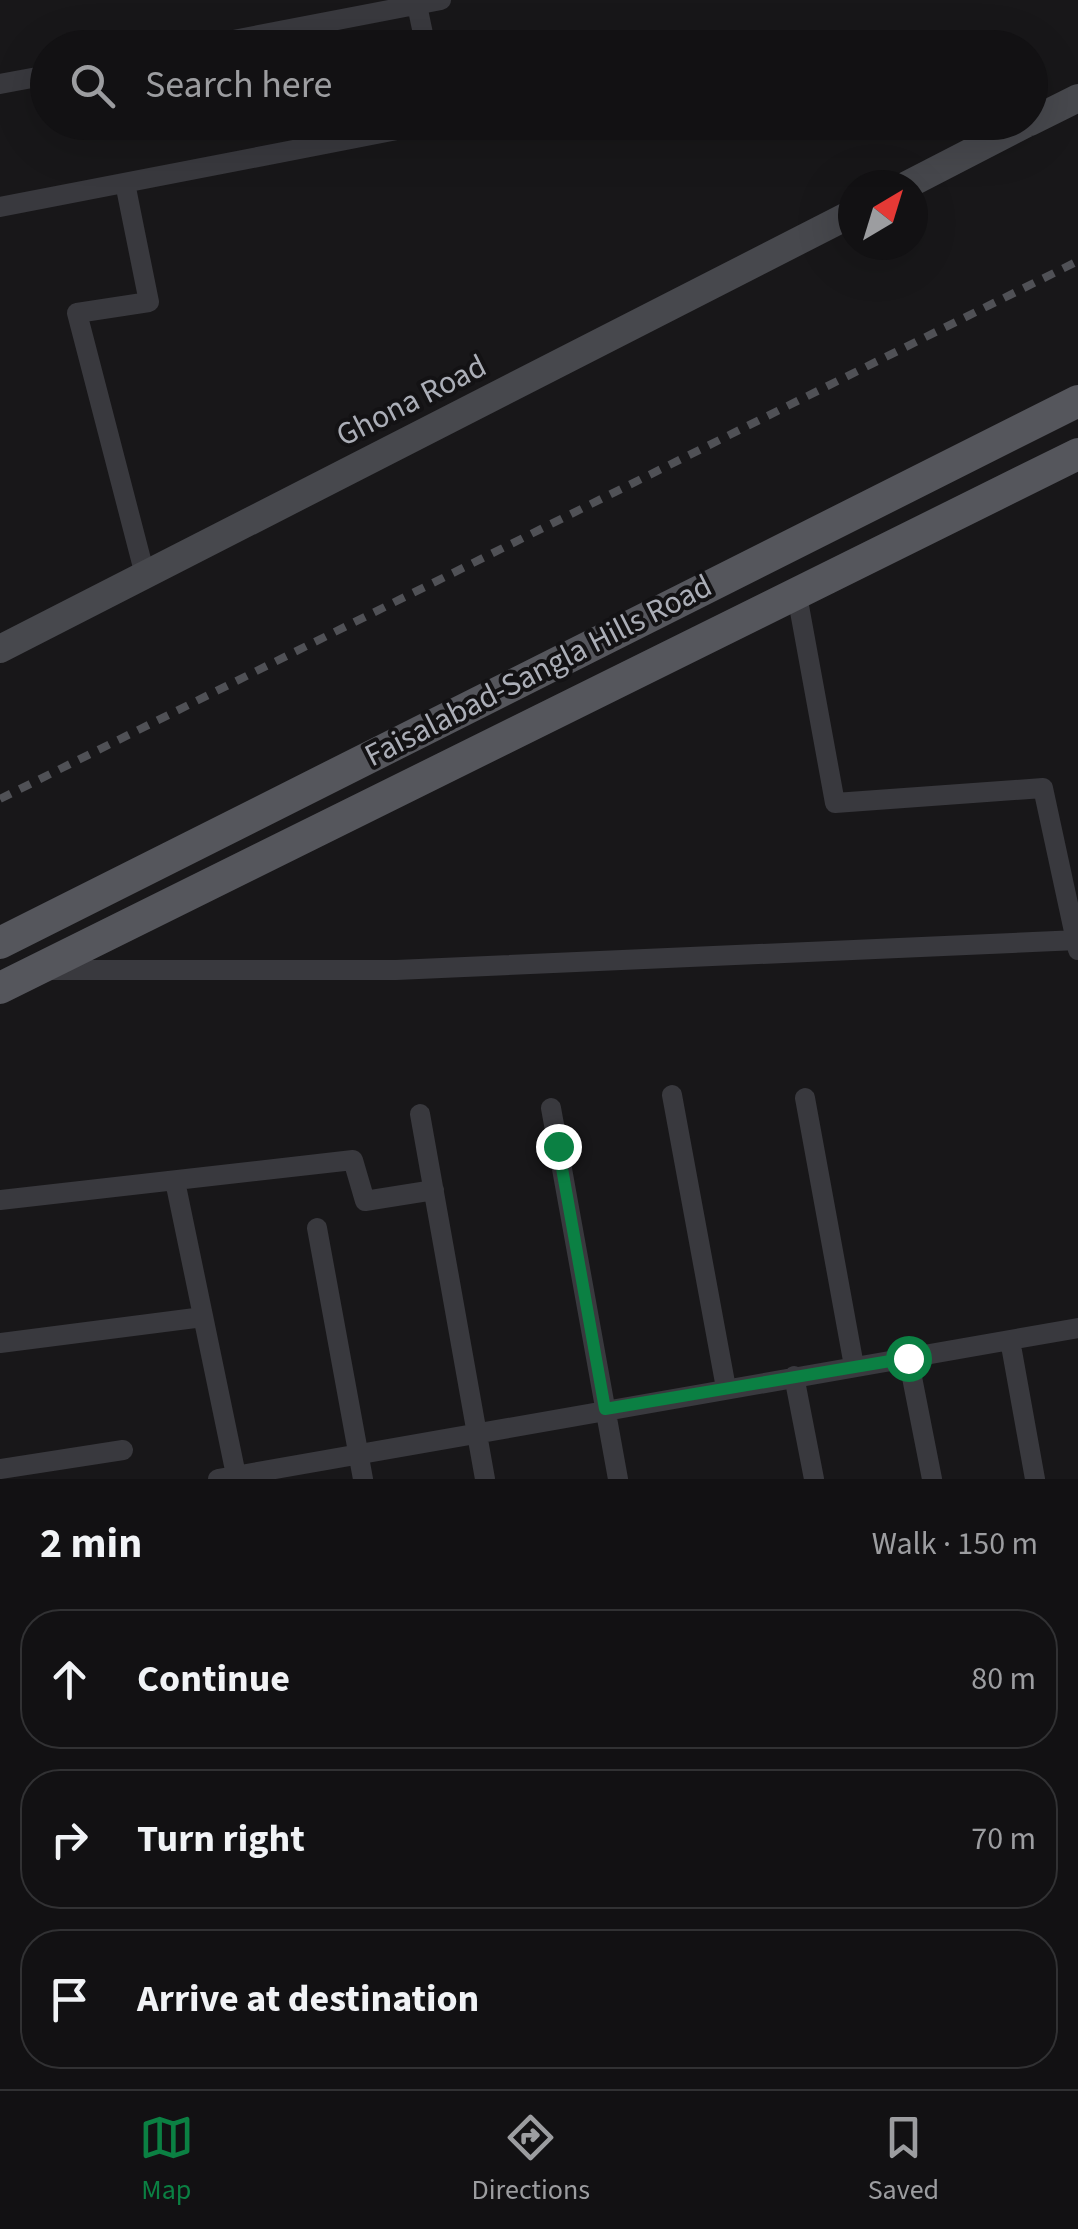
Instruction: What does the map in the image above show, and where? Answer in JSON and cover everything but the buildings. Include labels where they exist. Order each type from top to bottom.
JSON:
[{"type":"main road","name":"Faisalabad-Sangla Hills Road","points":[[9,939],[1078,401]]},
{"type":"main road","name":"Faisalabad-Sangla Hills Road","points":[[0,988],[1078,454]]},
{"type":"main road","points":[[9,939],[36,970]]},
{"type":"street","points":[[288,30],[441,0]]},
{"type":"street","points":[[417,6],[422,30]]},
{"type":"street","points":[[0,84],[30,78]]},
{"type":"street","points":[[1048,113],[1078,98]]},
{"type":"street","points":[[0,207],[346,140]]},
{"type":"street","points":[[928,174],[995,140]]},
{"type":"street","points":[[125,183],[149,302],[78,313],[145,575]]},
{"type":"street","name":"Ghona Road","points":[[0,649],[838,221]]},
{"type":"street","points":[[36,970],[396,970],[1077,943],[1043,788],[834,804],[797,596]]},
{"type":"street","points":[[672,1095],[726,1388]]},
{"type":"street","points":[[805,1098],[854,1366]]},
{"type":"street","points":[[550,1108],[618,1479]]},
{"type":"street","points":[[420,1114],[486,1479]]},
{"type":"street","points":[[0,1200],[353,1160],[364,1201],[434,1190]]},
{"type":"street","points":[[176,1181],[204,1317],[227,1477],[477,1430],[1078,1328]]},
{"type":"street","points":[[317,1228],[364,1479]]},
{"type":"street","points":[[0,1343],[204,1317]]},
{"type":"street","points":[[1010,1340],[1035,1479]]},
{"type":"street","points":[[908,1358],[932,1479]]},
{"type":"street","points":[[794,1376],[814,1479]]},
{"type":"street","points":[[0,1469],[124,1450]]},
{"type":"railway","points":[[0,799],[1078,261]]},
{"type":"route","points":[[558,1146],[605,1409],[908,1358]]}]
